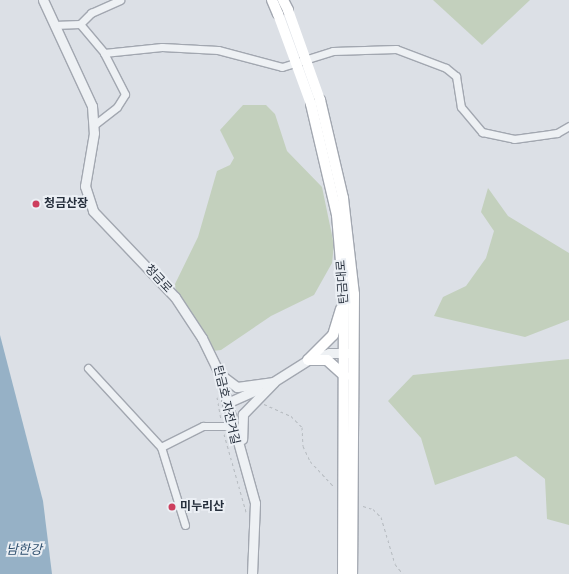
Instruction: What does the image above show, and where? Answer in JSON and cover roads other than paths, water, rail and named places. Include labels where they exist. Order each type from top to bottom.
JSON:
[{"type":"main road","name":"탄금대로","points":[[272,0],[283,12]]},
{"type":"main road","name":"탄금대로","points":[[283,0],[283,12],[334,151],[350,241],[356,353],[352,574]]},
{"type":"main road","name":"탄금대로","points":[[316,102],[336,214],[344,296],[345,376],[343,574]]},
{"type":"main road","points":[[308,360],[333,335],[344,296]]},
{"type":"main road","points":[[308,360],[327,360],[345,376]]},
{"type":"street","name":"청금로","points":[[43,0],[90,98],[94,125],[85,186],[93,211],[175,297],[220,374],[245,464],[256,517],[252,574]]},
{"type":"street","points":[[54,25],[80,24],[91,13],[120,0]]},
{"type":"street","points":[[80,24],[104,53],[125,94],[117,107],[94,125]]},
{"type":"street","points":[[104,53],[162,47],[218,50],[282,67],[333,51],[396,49],[446,68],[456,76],[461,107],[469,120],[494,138],[540,137],[569,126]]},
{"type":"street","points":[[245,464],[240,423],[253,400],[274,382],[308,360],[344,353],[356,353]]},
{"type":"street","points":[[88,368],[161,446],[185,526]]},
{"type":"street","points":[[220,374],[237,387],[274,382]]},
{"type":"street","points":[[227,403],[274,382]]},
{"type":"street","points":[[161,446],[203,426],[234,426]]},
{"type":"water","name":"남한강","points":[[0,335],[43,501],[52,574],[0,574]]},
{"type":"place","name":"청금산장","points":[[36,204]]},
{"type":"place","name":"미누리산","points":[[172,507]]}]
